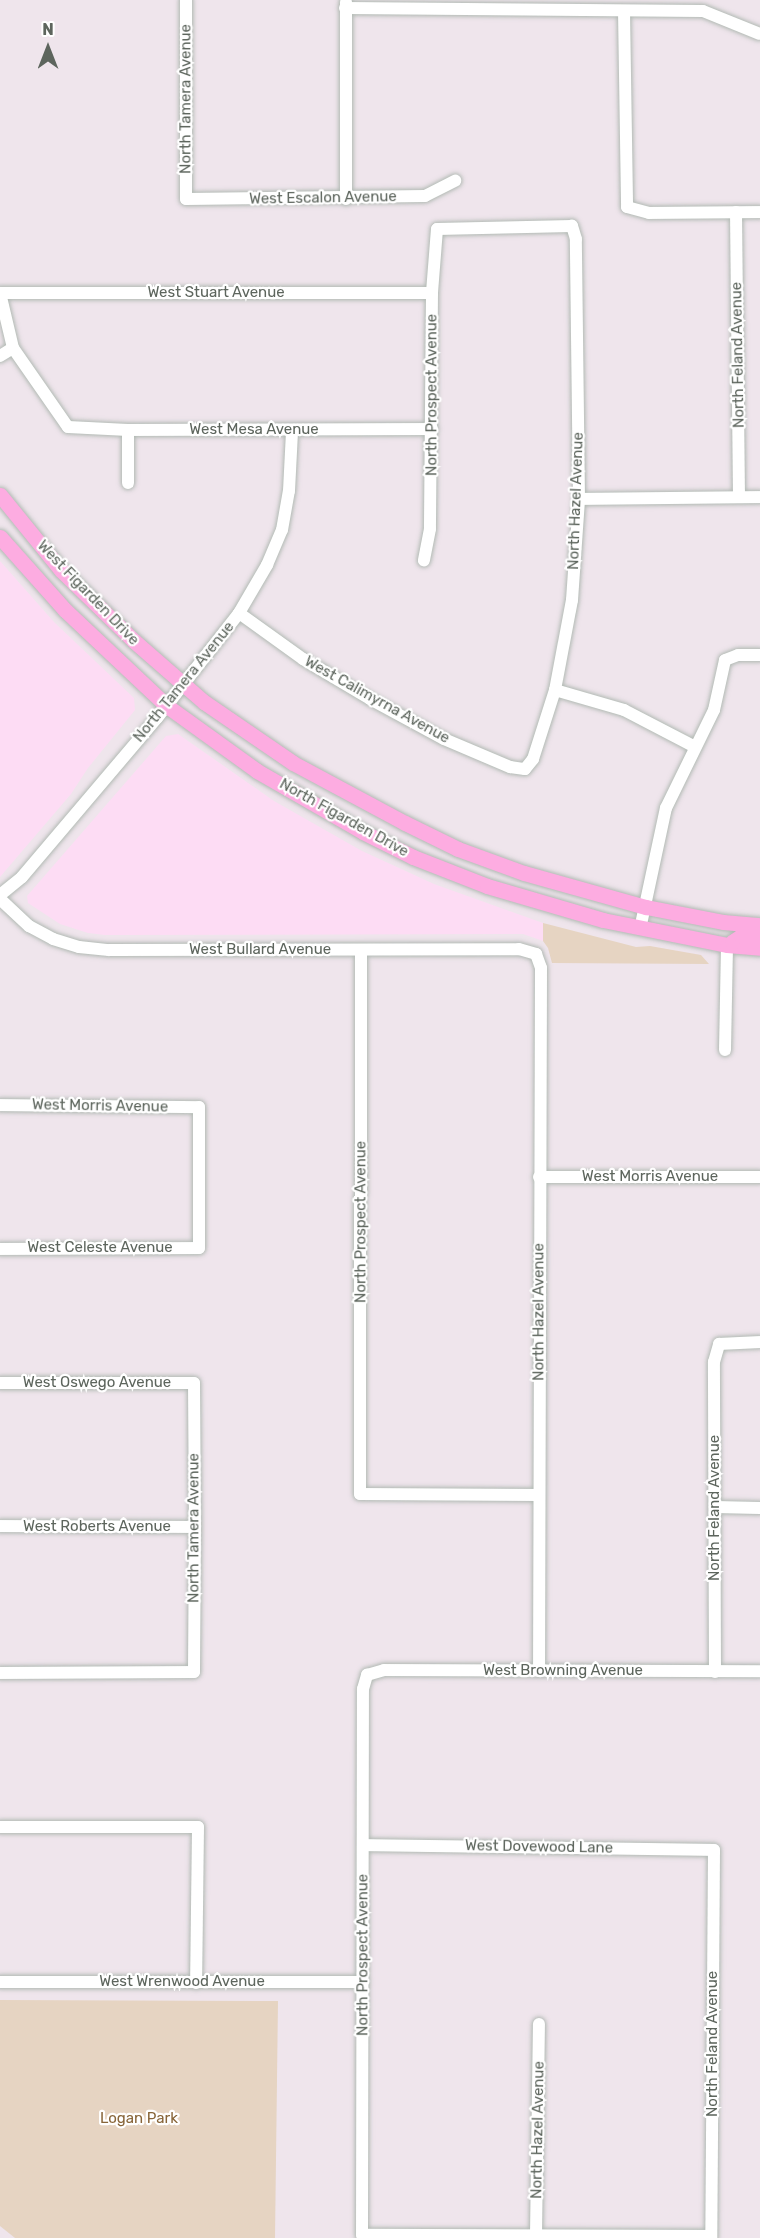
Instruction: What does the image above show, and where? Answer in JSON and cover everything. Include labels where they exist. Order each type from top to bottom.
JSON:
[{"type":"main road","name":"West Figarden Drive","points":[[0,495],[61,570],[134,641],[184,685]]},
{"type":"main road","name":"West Figarden Drive","points":[[0,537],[65,610],[166,706]]},
{"type":"main road","name":"North Figarden Drive","points":[[184,685],[293,764],[458,849],[524,873],[646,907]]},
{"type":"main road","name":"North Figarden Drive","points":[[166,706],[257,771],[363,832],[413,856],[487,886],[640,929]]},
{"type":"main road","points":[[646,907],[723,922],[760,925]]},
{"type":"main road","points":[[640,929],[727,945],[760,948]]},
{"type":"main road","points":[[727,945],[741,936],[760,936]]},
{"type":"street","name":"North Tamera Avenue","points":[[186,0],[186,199]]},
{"type":"street","points":[[346,199],[346,4],[624,10],[704,5],[760,34]]},
{"type":"street","points":[[624,10],[627,207],[649,213],[760,212]]},
{"type":"street","name":"West Escalon Avenue","points":[[186,199],[346,199],[425,196],[455,181]]},
{"type":"street","name":"North Feland Avenue","points":[[736,212],[739,498]]},
{"type":"street","name":"North Hazel Avenue","points":[[437,229],[572,226],[576,239],[579,499],[572,600],[555,690],[533,759],[525,769]]},
{"type":"street","name":"North Prospect Avenue","points":[[424,560],[430,530],[432,293],[437,229]]},
{"type":"street","points":[[0,293],[13,348],[0,356]]},
{"type":"street","name":"West Stuart Avenue","points":[[0,293],[432,293]]},
{"type":"street","name":"West Mesa Avenue","points":[[13,348],[68,426],[128,430],[432,429]]},
{"type":"street","points":[[128,430],[128,483]]},
{"type":"street","name":"North Tamera Avenue","points":[[0,897],[22,877],[184,685],[239,613],[267,565],[282,530],[289,491],[292,431]]},
{"type":"street","points":[[579,499],[760,497]]},
{"type":"street","name":"West Calimyrna Avenue","points":[[239,613],[303,658],[370,699],[444,739],[510,767],[525,769]]},
{"type":"street","points":[[640,929],[666,807],[714,710],[725,660],[738,655],[760,655]]},
{"type":"street","points":[[555,690],[624,710],[695,747]]},
{"type":"street","name":"West Bullard Avenue","points":[[0,897],[29,926],[53,939],[79,947],[109,950],[519,949],[536,954]]},
{"type":"street","points":[[725,1050],[727,945]]},
{"type":"street","name":"North Prospect Avenue","points":[[362,950],[360,1494],[539,1495]]},
{"type":"street","name":"North Hazel Avenue","points":[[536,954],[541,968],[539,1671]]},
{"type":"street","name":"West Morris Avenue","points":[[0,1105],[199,1107],[199,1248]]},
{"type":"street","name":"West Morris Avenue","points":[[539,1177],[760,1177]]},
{"type":"street","name":"West Celeste Avenue","points":[[0,1249],[199,1248]]},
{"type":"street","name":"North Feland Avenue","points":[[715,1672],[714,1362],[719,1344],[760,1342]]},
{"type":"street","name":"West Oswego Avenue","points":[[0,1383],[194,1383]]},
{"type":"street","name":"North Tamera Avenue","points":[[0,1673],[194,1672],[194,1383]]},
{"type":"street","points":[[714,1507],[760,1508]]},
{"type":"street","name":"West Roberts Avenue","points":[[0,1526],[195,1527]]},
{"type":"street","name":"West Browning Avenue","points":[[367,1675],[384,1670],[760,1671]]},
{"type":"street","name":"North Prospect Avenue","points":[[367,1675],[363,1689],[362,2235],[536,2235]]},
{"type":"street","points":[[0,1827],[198,1827],[196,1983]]},
{"type":"street","name":"West Dovewood Lane","points":[[363,1845],[714,1850]]},
{"type":"street","name":"North Feland Avenue","points":[[711,2237],[714,1850]]},
{"type":"street","name":"West Wrenwood Avenue","points":[[0,1982],[363,1982]]},
{"type":"street","name":"North Hazel Avenue","points":[[536,2235],[539,2024]]},
{"type":"street","points":[[536,2235],[711,2237]]},
{"type":"shaded area","points":[[0,561],[54,622],[134,698],[135,710],[88,768],[71,794],[0,877]]},
{"type":"shaded area","points":[[178,734],[274,801],[362,851],[434,884],[543,923],[543,941],[523,934],[105,935],[88,933],[60,924],[28,903],[27,896],[166,736]]},
{"type":"green space","points":[[543,923],[636,947],[650,946],[701,955],[709,964],[552,963],[548,948],[543,941]]},
{"type":"green space","name":"Logan Park","points":[[0,2000],[278,2001],[275,2238],[15,2238],[0,2226]]}]
